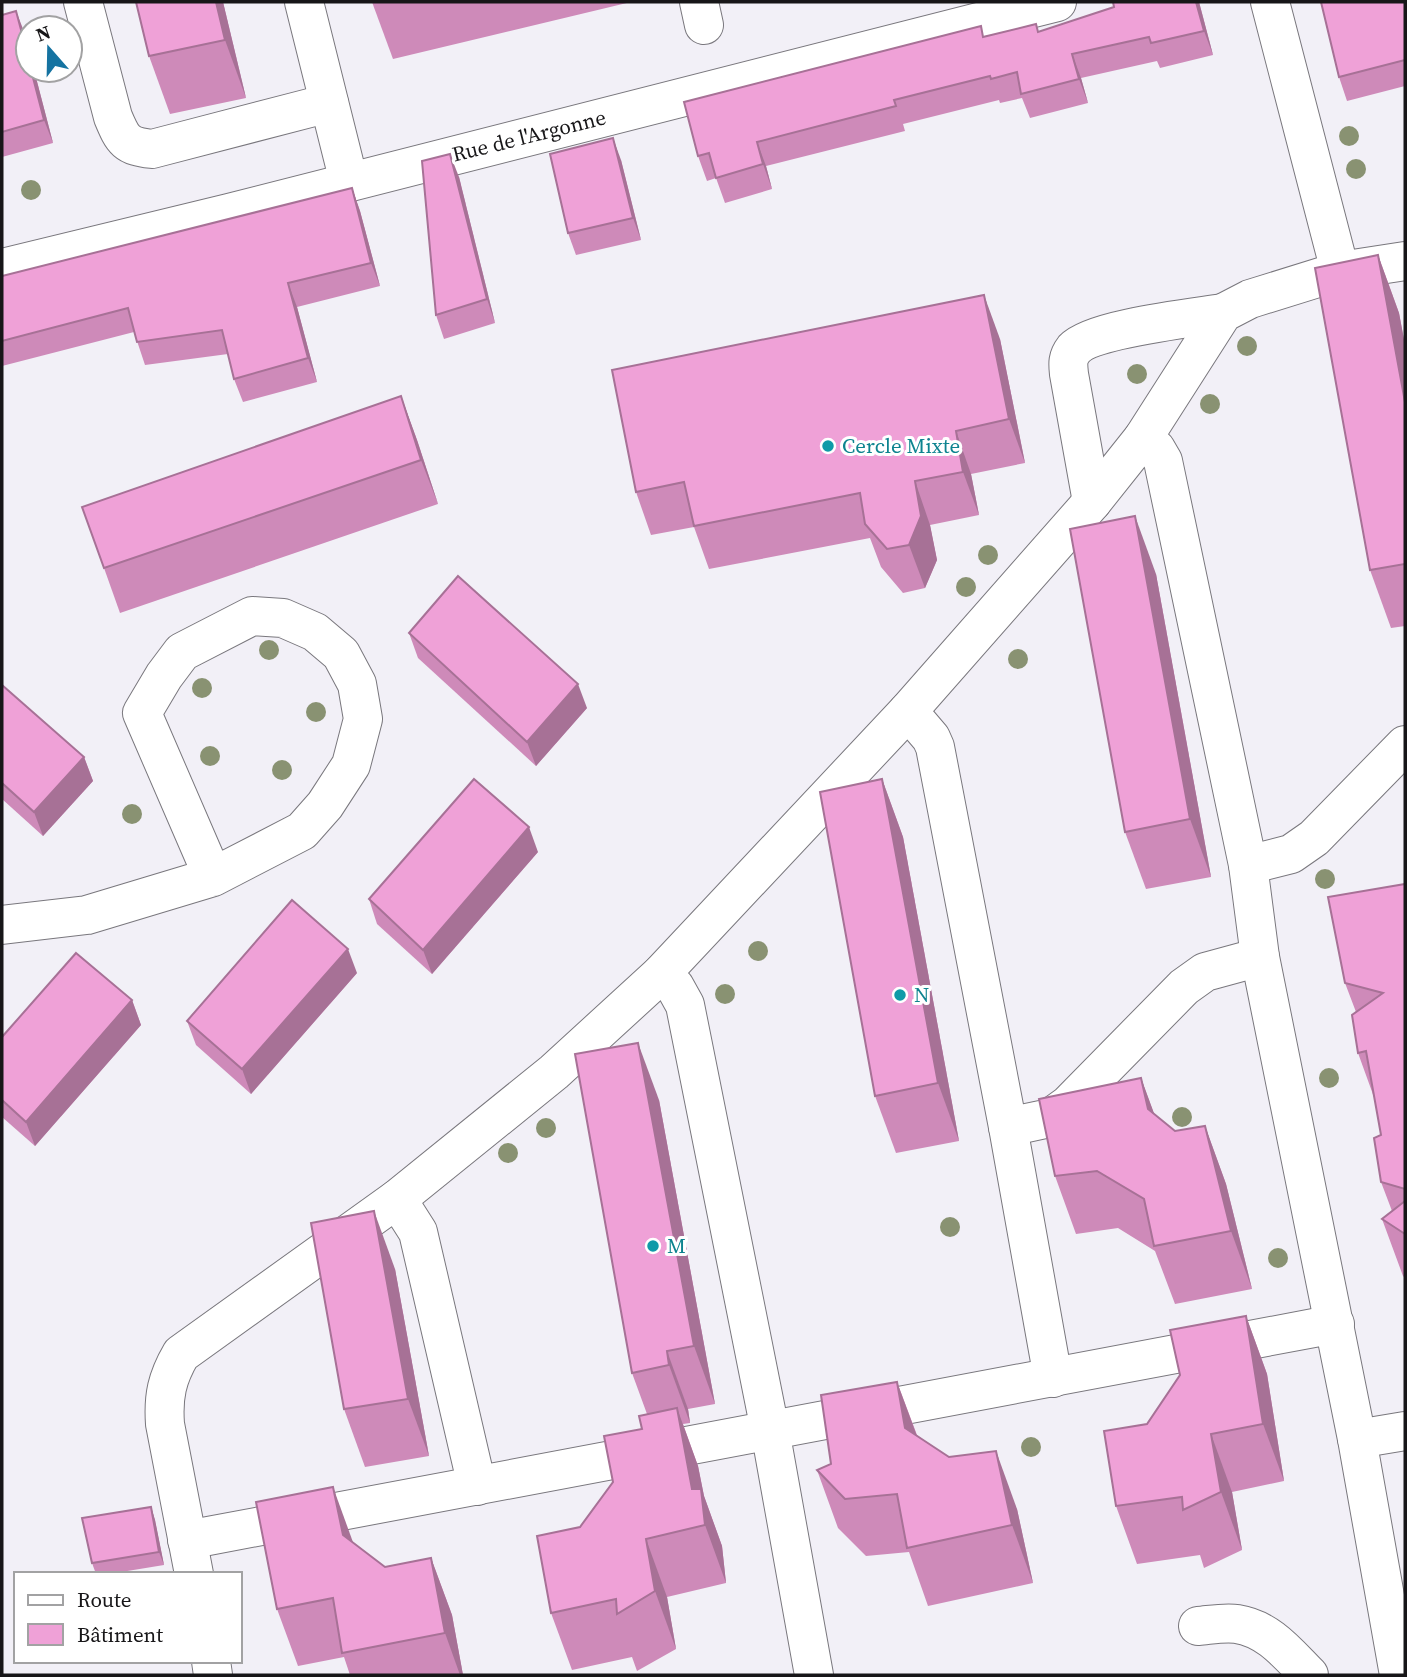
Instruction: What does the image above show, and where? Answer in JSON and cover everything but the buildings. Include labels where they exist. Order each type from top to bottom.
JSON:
[{"type":"street","points":[[83,2],[113,117],[120,135],[132,146],[152,149],[329,103]]},
{"type":"street","points":[[304,2],[349,182]]},
{"type":"street","name":"Rue de l'Argonne","points":[[2,268],[1057,2]]},
{"type":"street","points":[[1270,2],[1340,271]]},
{"type":"street","points":[[1092,502],[1069,374],[1068,359],[1076,347],[1099,335],[1223,313],[1250,299],[1340,271],[1405,261]]},
{"type":"street","points":[[1223,313],[1143,438],[1092,502],[908,711],[661,974],[554,1072],[397,1199],[181,1354],[169,1375],[163,1399],[164,1424],[190,1557],[477,1486],[1335,1324]]},
{"type":"street","points":[[1143,438],[1156,449],[1163,461],[1248,866],[1261,957],[1335,1324],[1399,1675]]},
{"type":"street","points":[[2,925],[87,915],[213,877],[302,831],[325,805],[351,765],[363,719],[357,684],[341,654],[315,632],[283,618],[252,616],[182,652],[142,712],[213,877]]},
{"type":"street","points":[[908,711],[931,738],[934,747],[1008,1127],[1053,1378]]},
{"type":"street","points":[[1248,866],[1291,854],[1314,838],[1405,745]]},
{"type":"street","points":[[1008,1127],[1050,1118],[1068,1105],[1184,987],[1205,972],[1261,957]]},
{"type":"street","points":[[661,974],[675,986],[685,1005],[770,1430],[814,1675]]},
{"type":"street","points":[[397,1199],[418,1232],[477,1486]]},
{"type":"street","points":[[1357,1439],[1405,1431]]},
{"type":"street","points":[[1198,1626],[1237,1624],[1258,1631],[1274,1639],[1309,1675]]},
{"type":"place","name":"Cercle Mixte","points":[[828,446]]},
{"type":"place","name":"N","points":[[900,995]]},
{"type":"place","name":"M","points":[[653,1246]]}]
